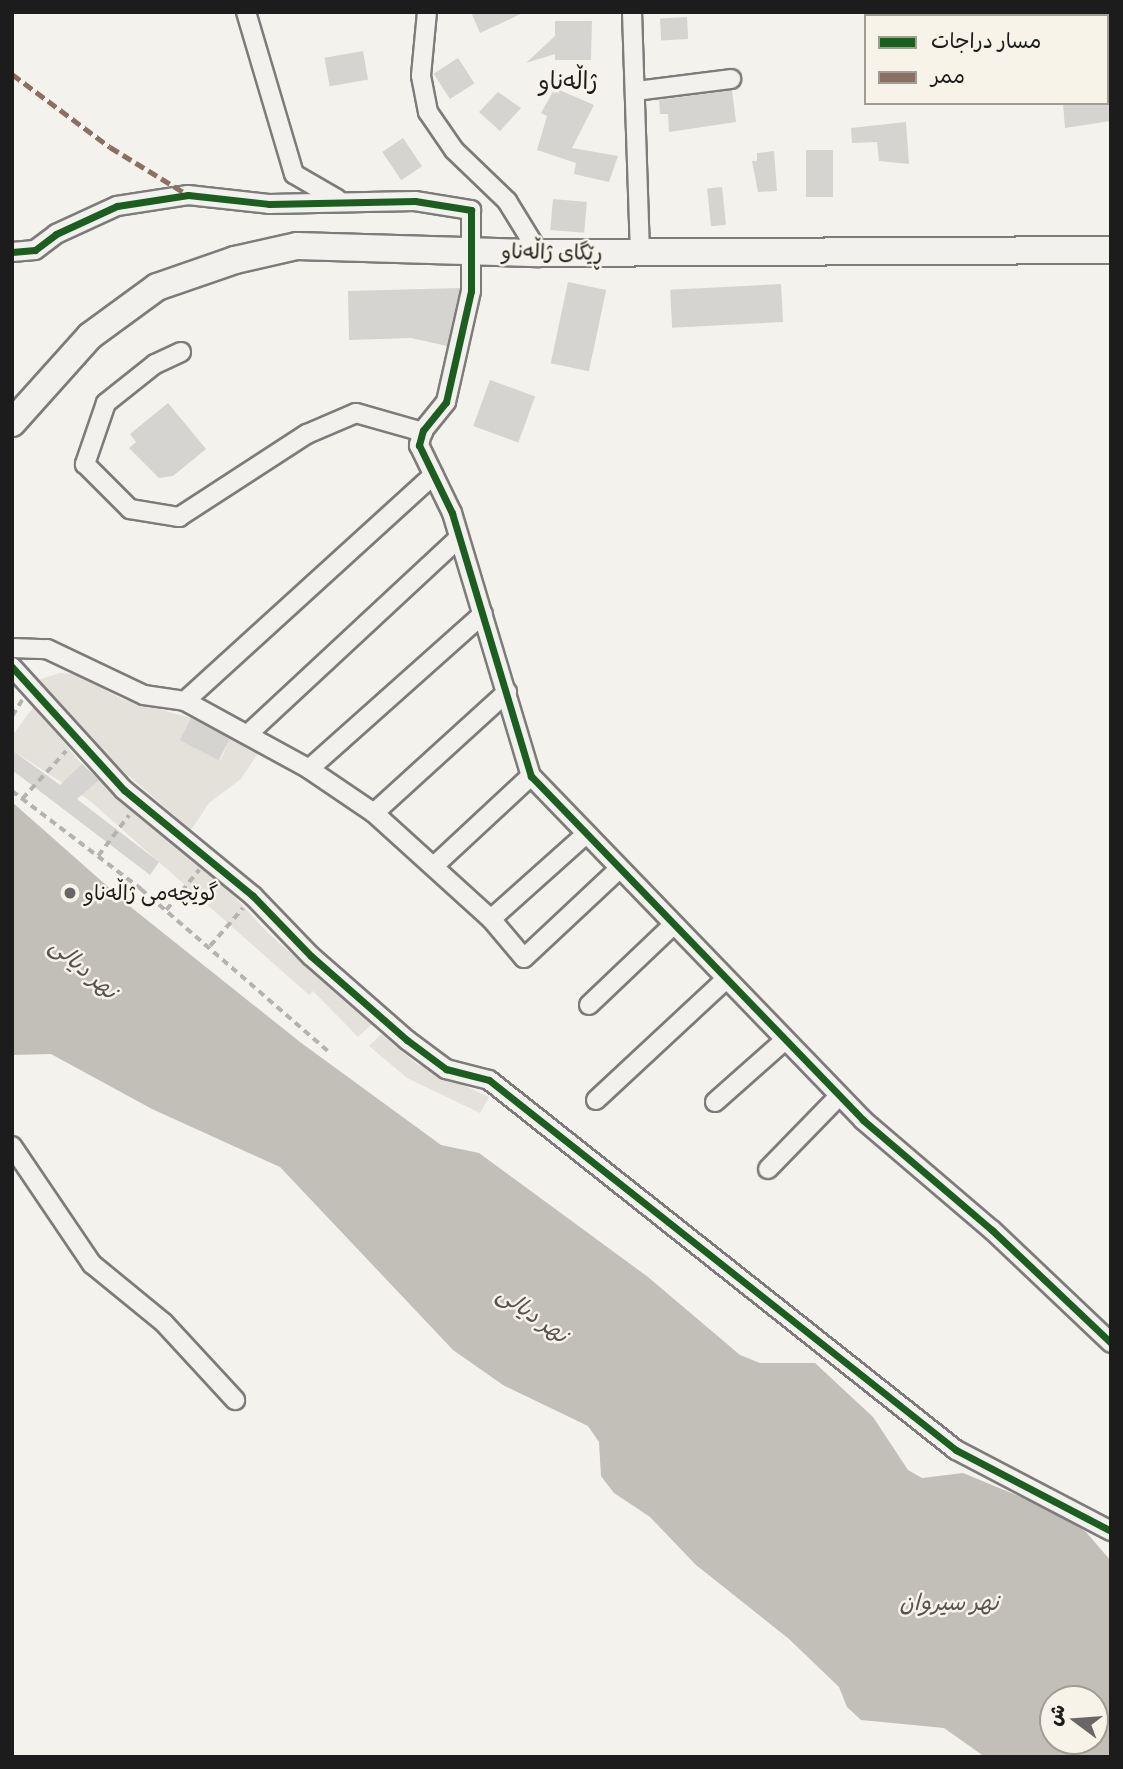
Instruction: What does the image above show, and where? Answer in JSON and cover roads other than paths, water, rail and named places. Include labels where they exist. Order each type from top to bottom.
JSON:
[{"type":"main road","name":"ڕێگای ژاڵەناو","points":[[12,423],[90,336],[157,287],[235,260],[297,246],[539,253],[1111,250]]},
{"type":"street","points":[[246,12],[294,174],[340,201]]},
{"type":"street","points":[[632,12],[640,253]]},
{"type":"street","points":[[424,14],[421,76],[428,112],[454,150],[507,201],[539,253]]},
{"type":"street","points":[[636,91],[731,79]]},
{"type":"street","points":[[12,252],[35,250],[56,234],[117,206],[188,195],[270,204],[415,201],[471,210],[468,251],[471,291],[446,402],[423,432],[419,445],[460,538],[531,776],[672,926],[839,1096],[1111,1343]]},
{"type":"street","points":[[181,352],[155,364],[106,403],[85,464],[130,509],[179,517],[307,434],[356,413],[423,432]]},
{"type":"street","points":[[185,701],[433,475]]},
{"type":"street","points":[[248,734],[460,538]]},
{"type":"street","points":[[309,769],[483,614]]},
{"type":"street","points":[[12,648],[47,649],[144,695],[185,701],[309,769],[374,813],[491,919],[524,958],[619,869]]},
{"type":"street","points":[[12,667],[139,802],[253,896],[311,957],[407,1040],[446,1069],[489,1080],[956,1450],[1111,1531]]},
{"type":"street","points":[[374,813],[507,692]]},
{"type":"street","points":[[434,866],[531,776]]},
{"type":"street","points":[[491,919],[586,834]]},
{"type":"street","points":[[589,1005],[672,926]]},
{"type":"street","points":[[596,1100],[725,980]]},
{"type":"street","points":[[715,1102],[784,1041]]},
{"type":"street","points":[[768,1169],[839,1096]]},
{"type":"street","points":[[12,1146],[92,1264],[164,1323],[235,1400]]},
{"type":"water","name":"نهر سیروان","points":[[12,802],[132,908],[300,1042],[441,1145],[479,1153],[648,1277],[740,1355],[760,1363],[815,1363],[873,1417],[908,1470],[922,1478],[963,1473],[1055,1511],[1086,1532],[1111,1561],[1111,1757],[985,1757],[944,1728],[861,1720],[847,1707],[839,1687],[789,1639],[696,1565],[650,1517],[614,1493],[601,1476],[599,1442],[588,1426],[503,1385],[453,1350],[280,1167],[152,1109],[51,1054],[12,1055]]},
{"type":"place","name":"گوێچەمی ژاڵەناو","points":[[70,893]]},
{"type":"district","name":"ژاڵەناو","points":[[568,81]]},
{"type":"water label","name":"نهر ديالى","points":[[84,968]]},
{"type":"water label","name":"نهر ديالى","points":[[533,1314]]}]
